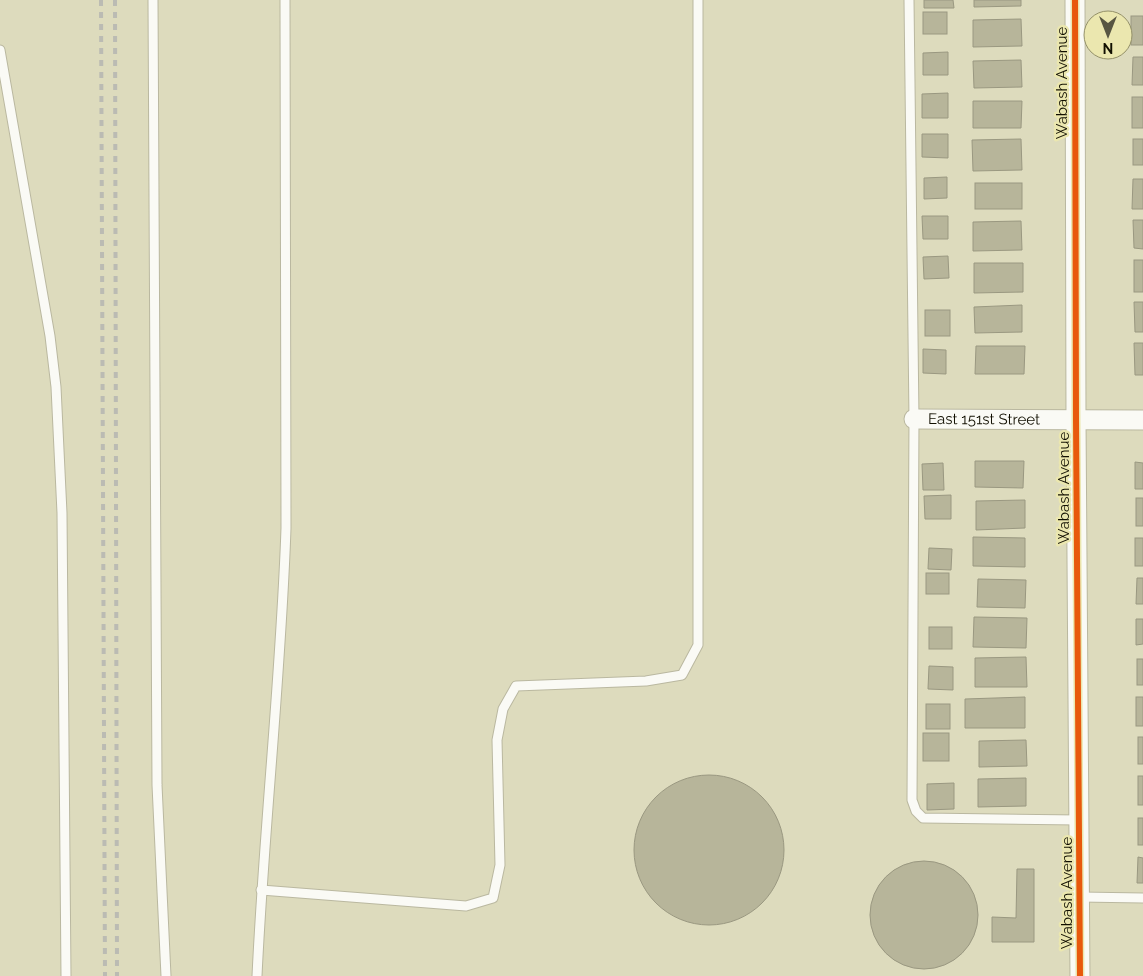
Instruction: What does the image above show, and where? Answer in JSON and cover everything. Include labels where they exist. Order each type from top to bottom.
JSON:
[{"type":"street","name":"Wabash Avenue","points":[[1075,0],[1080,976]]},
{"type":"street","name":"East 151st Street","points":[[914,419],[1143,420]]},
{"type":"lane","points":[[153,0],[157,785],[166,976]]},
{"type":"lane","points":[[258,976],[261,890],[283,610],[286,528],[285,0]]},
{"type":"lane","points":[[261,890],[466,906],[493,898],[500,865],[497,740],[503,709],[516,686],[646,681],[682,675],[698,645],[698,0]]},
{"type":"lane","points":[[909,0],[914,419],[912,800],[916,811],[923,818],[1079,820]]},
{"type":"lane","points":[[0,50],[50,336],[56,387],[62,513],[66,976]]},
{"type":"lane","points":[[1080,897],[1143,898]]},
{"type":"building","points":[[924,0],[953,0],[954,8],[924,8]]},
{"type":"building","points":[[974,0],[1021,0],[1021,6],[974,7]]},
{"type":"building","points":[[923,12],[947,12],[947,34],[923,34]]},
{"type":"building","points":[[1133,16],[1143,16],[1143,45],[1133,45]]},
{"type":"building","points":[[1021,19],[1022,46],[973,47],[973,20]]},
{"type":"building","points":[[948,52],[948,75],[923,75],[923,53]]},
{"type":"building","points":[[1133,57],[1143,57],[1143,85],[1132,85]]},
{"type":"building","points":[[1021,60],[1022,87],[974,88],[973,61]]},
{"type":"building","points":[[948,93],[948,118],[922,118],[922,94]]},
{"type":"building","points":[[1132,97],[1143,97],[1143,128],[1132,128]]},
{"type":"building","points":[[973,101],[1022,101],[1021,128],[973,128]]},
{"type":"building","points":[[922,134],[948,134],[948,158],[922,157]]},
{"type":"building","points":[[1021,139],[1022,170],[973,171],[972,140]]},
{"type":"building","points":[[1133,139],[1143,139],[1143,165],[1133,165]]},
{"type":"building","points":[[947,177],[947,198],[924,199],[924,178]]},
{"type":"building","points":[[1133,179],[1143,179],[1143,209],[1132,209]]},
{"type":"building","points":[[975,183],[1022,183],[1022,209],[975,209]]},
{"type":"building","points":[[922,216],[948,216],[948,239],[923,239]]},
{"type":"building","points":[[1133,220],[1143,220],[1143,249],[1134,248]]},
{"type":"building","points":[[1021,221],[1022,250],[973,251],[973,222]]},
{"type":"building","points":[[948,256],[949,278],[924,279],[923,257]]},
{"type":"building","points":[[1134,260],[1143,260],[1143,292],[1134,292]]},
{"type":"building","points":[[974,263],[1023,263],[1023,292],[974,293]]},
{"type":"building","points":[[1134,302],[1143,302],[1143,332],[1135,332]]},
{"type":"building","points":[[1022,305],[1022,332],[975,333],[974,307]]},
{"type":"building","points":[[925,310],[950,310],[950,336],[925,336]]},
{"type":"building","points":[[1134,343],[1143,343],[1143,375],[1135,375]]},
{"type":"building","points":[[976,346],[1025,346],[1024,374],[975,374]]},
{"type":"building","points":[[923,349],[946,350],[946,374],[923,373]]},
{"type":"building","points":[[975,461],[1024,461],[1023,488],[975,487]]},
{"type":"building","points":[[1135,462],[1143,463],[1143,489],[1135,489]]},
{"type":"building","points":[[943,463],[944,490],[923,490],[922,464]]},
{"type":"building","points":[[951,495],[951,519],[925,519],[924,496]]},
{"type":"building","points":[[1136,498],[1143,498],[1143,526],[1136,526]]},
{"type":"building","points":[[1025,500],[1025,528],[976,530],[976,501]]},
{"type":"building","points":[[973,537],[1025,538],[1025,567],[973,566]]},
{"type":"building","points":[[1135,538],[1143,538],[1143,566],[1135,566]]},
{"type":"building","points":[[929,548],[952,549],[951,570],[928,569]]},
{"type":"building","points":[[926,573],[949,573],[949,594],[926,594]]},
{"type":"building","points":[[1137,578],[1143,578],[1143,604],[1136,604]]},
{"type":"building","points":[[978,579],[1026,580],[1025,608],[977,607]]},
{"type":"building","points":[[974,617],[1027,618],[1026,648],[973,647]]},
{"type":"building","points":[[1136,619],[1143,619],[1143,644],[1136,645]]},
{"type":"building","points":[[929,627],[952,627],[952,649],[929,649]]},
{"type":"building","points":[[1026,657],[1027,687],[975,687],[975,658]]},
{"type":"building","points":[[1137,659],[1143,659],[1143,685],[1137,685]]},
{"type":"building","points":[[929,666],[953,667],[953,690],[928,689]]},
{"type":"building","points":[[1025,697],[1025,728],[965,728],[965,699]]},
{"type":"building","points":[[1136,697],[1143,697],[1143,726],[1136,726]]},
{"type":"building","points":[[926,704],[950,704],[950,729],[926,729]]},
{"type":"building","points":[[923,733],[949,733],[949,761],[923,761]]},
{"type":"building","points":[[1138,737],[1143,737],[1143,764],[1138,764]]},
{"type":"building","points":[[1026,740],[1027,766],[979,767],[979,741]]},
{"type":"building","points":[[709,775],[724,776],[738,780],[751,787],[762,797],[772,808],[779,821],[783,835],[783,865],[779,879],[772,892],[762,903],[751,913],[738,920],[724,924],[709,925],[694,924],[680,920],[667,913],[656,903],[646,892],[639,879],[635,865],[634,850],[635,835],[639,821],[646,808],[656,797],[667,787],[680,780],[694,776]]},
{"type":"building","points":[[1138,776],[1143,776],[1143,805],[1138,805]]},
{"type":"building","points":[[1026,778],[1026,806],[978,807],[978,779]]},
{"type":"building","points":[[954,783],[954,809],[927,810],[927,784]]},
{"type":"building","points":[[1138,818],[1143,818],[1143,845],[1138,845]]},
{"type":"building","points":[[1138,857],[1143,858],[1143,883],[1137,883]]},
{"type":"building","points":[[924,861],[945,865],[962,877],[974,894],[978,915],[974,936],[962,953],[945,965],[924,969],[903,965],[886,953],[874,936],[870,915],[874,894],[886,877],[903,865]]},
{"type":"building","points":[[1017,869],[1034,869],[1034,942],[992,942],[992,917],[1016,918]]},
{"type":"railway","points":[[101,0],[105,976]]},
{"type":"railway","points":[[115,0],[117,976]]},
{"type":"cycle path","points":[[1075,0],[1080,976]]}]
